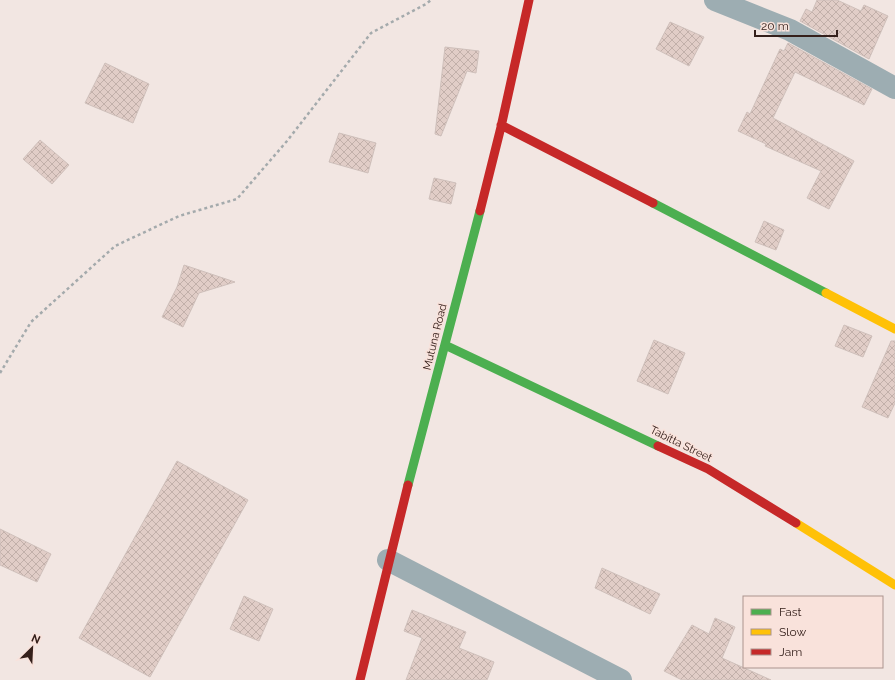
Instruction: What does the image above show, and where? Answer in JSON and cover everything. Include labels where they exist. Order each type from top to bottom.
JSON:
[{"type":"street","name":"Mutuna Road","points":[[360,680],[388,560],[501,126],[529,0]]},
{"type":"street","points":[[715,0],[790,30],[895,88]]},
{"type":"street","points":[[501,126],[895,329]]},
{"type":"street","name":"Tabitta Street","points":[[445,345],[708,469],[895,585]]},
{"type":"street","points":[[388,560],[621,680]]},
{"type":"path","points":[[0,373],[32,322],[115,246],[179,216],[238,199],[287,141],[371,33],[431,0]]},
{"type":"building","points":[[817,0],[837,0],[861,11],[864,5],[888,16],[869,59],[800,21],[806,9],[812,12]]},
{"type":"building","points":[[670,22],[704,37],[689,66],[656,49]]},
{"type":"building","points":[[788,43],[872,89],[864,105],[795,72],[773,118],[854,161],[829,209],[807,198],[821,171],[765,146],[766,144],[738,131],[747,112],[750,114],[780,49],[784,51]]},
{"type":"building","points":[[445,47],[479,51],[476,73],[467,71],[441,136],[435,134]]},
{"type":"building","points":[[105,63],[149,84],[133,123],[85,103]]},
{"type":"building","points":[[339,133],[376,143],[368,173],[329,162]]},
{"type":"building","points":[[40,140],[69,165],[52,184],[23,159]]},
{"type":"building","points":[[434,178],[456,183],[451,204],[429,199]]},
{"type":"building","points":[[764,221],[784,230],[776,250],[755,242]]},
{"type":"building","points":[[184,265],[235,282],[199,293],[183,327],[162,317],[177,287]]},
{"type":"building","points":[[844,325],[872,336],[863,357],[835,346]]},
{"type":"building","points":[[654,340],[685,353],[668,394],[637,381]]},
{"type":"building","points":[[891,341],[895,341],[895,403],[888,418],[862,407]]},
{"type":"building","points":[[177,461],[248,500],[150,677],[79,638]]},
{"type":"building","points":[[0,529],[51,554],[37,582],[0,565]]},
{"type":"building","points":[[602,568],[660,594],[650,614],[595,588]]},
{"type":"building","points":[[244,596],[273,609],[259,641],[230,629]]},
{"type":"building","points":[[412,610],[466,632],[459,648],[494,662],[487,680],[406,680],[422,638],[404,631]]},
{"type":"building","points":[[715,618],[735,627],[722,658],[771,680],[682,680],[664,671],[692,625],[709,634]]},
{"type":"traffic: fast","points":[[653,203],[826,293]]},
{"type":"traffic: fast","points":[[408,485],[480,211]]},
{"type":"traffic: fast","points":[[445,345],[658,446]]},
{"type":"traffic: slow","points":[[826,293],[895,329]]},
{"type":"traffic: slow","points":[[796,523],[895,585]]},
{"type":"traffic: jam","points":[[480,211],[501,127],[529,0]]},
{"type":"traffic: jam","points":[[501,125],[653,203]]},
{"type":"traffic: jam","points":[[658,446],[708,469],[796,523]]},
{"type":"traffic: jam","points":[[360,680],[408,485]]}]
